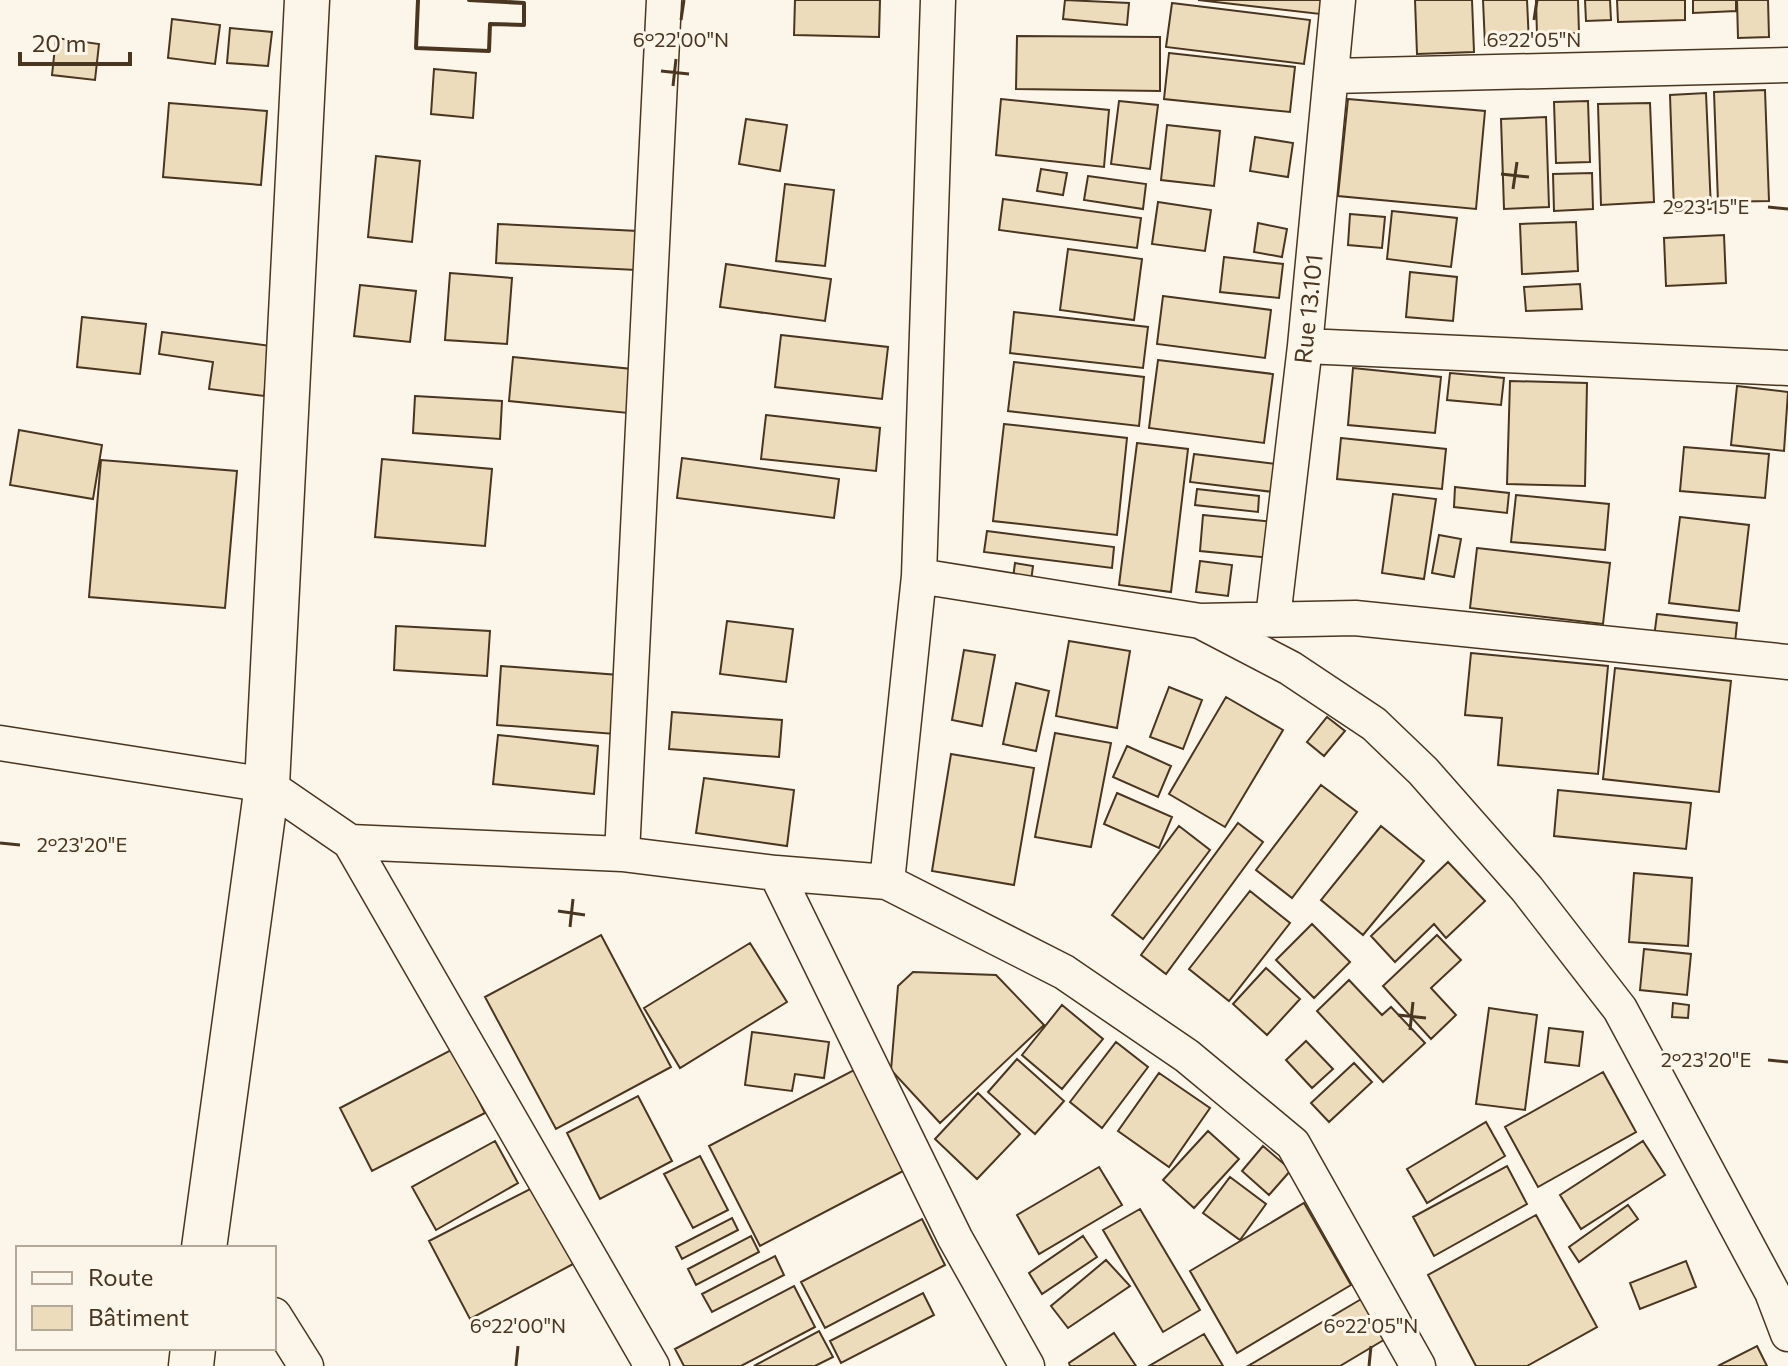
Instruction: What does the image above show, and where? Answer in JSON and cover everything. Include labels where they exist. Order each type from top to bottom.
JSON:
[{"type":"main road","points":[[206,1230],[267,785],[307,0]]},
{"type":"street","points":[[622,854],[664,0]]},
{"type":"street","points":[[887,882],[919,576],[938,0]]},
{"type":"street","name":"Rue 13.101","points":[[1273,618],[1305,346],[1338,0]]},
{"type":"street","points":[[1333,76],[1788,65]]},
{"type":"street","points":[[1305,346],[1788,368]]},
{"type":"street","points":[[919,576],[1200,621],[1355,618],[1788,662]]},
{"type":"street","points":[[1200,621],[1290,668],[1374,724],[1423,771],[1527,889],[1620,1009],[1772,1292],[1788,1334]]},
{"type":"street","points":[[0,743],[267,785],[350,842],[652,1366]]},
{"type":"street","points":[[350,842],[622,854],[776,873],[887,882],[1064,972],[1187,1056],[1293,1144],[1418,1366]]},
{"type":"street","points":[[776,873],[955,1238],[1027,1366]]},
{"type":"street","points":[[206,1230],[228,1246]]},
{"type":"street","points":[[276,1318],[306,1366]]},
{"type":"building","points":[[795,0],[880,0],[879,37],[794,35]]},
{"type":"building","points":[[1065,0],[1129,3],[1127,25],[1063,19]]},
{"type":"building","points":[[1198,0],[1321,0],[1320,14]]},
{"type":"building","points":[[1415,0],[1472,0],[1474,52],[1417,54]]},
{"type":"building","points":[[1483,0],[1527,0],[1529,43],[1485,45]]},
{"type":"building","points":[[1536,0],[1578,0],[1579,33],[1537,35]]},
{"type":"building","points":[[1585,0],[1610,0],[1611,20],[1586,21]]},
{"type":"building","points":[[1617,0],[1685,0],[1685,20],[1618,22]]},
{"type":"building","points":[[1693,0],[1736,0],[1736,11],[1693,13]]},
{"type":"building","points":[[1737,0],[1768,0],[1769,37],[1738,38]]},
{"type":"building","points":[[1172,3],[1310,20],[1304,64],[1166,47]]},
{"type":"building","points":[[172,19],[220,25],[215,64],[168,58]]},
{"type":"building","points":[[230,28],[272,32],[268,66],[227,63]]},
{"type":"building","points":[[1017,36],[1160,37],[1160,91],[1016,89]]},
{"type":"building","points":[[56,38],[99,44],[95,80],[52,75]]},
{"type":"building","points":[[1169,53],[1295,67],[1290,112],[1164,99]]},
{"type":"building","points":[[434,69],[476,73],[473,118],[431,114]]},
{"type":"building","points":[[1765,90],[1769,201],[1718,202],[1714,92]]},
{"type":"building","points":[[1706,93],[1711,209],[1674,211],[1670,95]]},
{"type":"building","points":[[1001,99],[1109,110],[1104,167],[996,155]]},
{"type":"building","points":[[1348,99],[1485,111],[1476,209],[1338,196]]},
{"type":"building","points":[[1119,101],[1158,105],[1150,169],[1111,164]]},
{"type":"building","points":[[1588,101],[1590,162],[1556,163],[1554,102]]},
{"type":"building","points":[[169,103],[267,111],[261,185],[163,177]]},
{"type":"building","points":[[1650,103],[1654,202],[1601,205],[1598,104]]},
{"type":"building","points":[[1546,117],[1549,207],[1504,209],[1501,119]]},
{"type":"building","points":[[746,119],[787,125],[780,171],[739,164]]},
{"type":"building","points":[[1167,125],[1220,131],[1214,186],[1161,180]]},
{"type":"building","points":[[1255,137],[1293,143],[1288,177],[1250,171]]},
{"type":"building","points":[[376,156],[420,161],[412,242],[368,237]]},
{"type":"building","points":[[1041,169],[1067,173],[1063,195],[1037,191]]},
{"type":"building","points":[[1592,173],[1593,209],[1554,211],[1553,174]]},
{"type":"building","points":[[1088,176],[1146,184],[1143,209],[1084,200]]},
{"type":"building","points":[[785,184],[834,190],[825,266],[776,261]]},
{"type":"building","points":[[1003,199],[1141,218],[1137,248],[999,230]]},
{"type":"building","points":[[1158,202],[1211,210],[1205,251],[1152,244]]},
{"type":"building","points":[[1392,211],[1457,218],[1451,267],[1387,259]]},
{"type":"building","points":[[1350,214],[1385,217],[1382,248],[1348,245]]},
{"type":"building","points":[[1576,222],[1578,271],[1522,274],[1520,224]]},
{"type":"building","points":[[1258,223],[1287,229],[1282,257],[1254,252]]},
{"type":"building","points":[[498,224],[638,231],[636,270],[496,263]]},
{"type":"building","points":[[1724,235],[1726,283],[1666,286],[1664,238]]},
{"type":"building","points":[[1068,249],[1142,259],[1134,320],[1060,310]]},
{"type":"building","points":[[1224,257],[1283,264],[1279,298],[1220,292]]},
{"type":"building","points":[[726,264],[831,279],[825,321],[720,307]]},
{"type":"building","points":[[1410,272],[1457,277],[1453,321],[1406,317]]},
{"type":"building","points":[[450,273],[512,278],[507,344],[445,340]]},
{"type":"building","points":[[1580,284],[1582,309],[1526,311],[1524,287]]},
{"type":"building","points":[[360,285],[416,291],[410,342],[354,336]]},
{"type":"building","points":[[1163,296],[1271,310],[1265,358],[1157,344]]},
{"type":"building","points":[[1014,312],[1148,327],[1143,368],[1010,353]]},
{"type":"building","points":[[82,317],[146,324],[140,374],[77,367]]},
{"type":"building","points":[[162,332],[271,346],[264,396],[209,389],[213,362],[159,354]]},
{"type":"building","points":[[781,335],[888,347],[882,399],[775,387]]},
{"type":"building","points":[[513,357],[632,369],[628,413],[509,401]]},
{"type":"building","points":[[1158,360],[1273,374],[1264,443],[1149,428]]},
{"type":"building","points":[[1014,362],[1144,377],[1139,426],[1008,411]]},
{"type":"building","points":[[1353,368],[1441,377],[1435,433],[1348,425]]},
{"type":"building","points":[[1450,373],[1504,378],[1501,405],[1447,400]]},
{"type":"building","points":[[1510,381],[1587,383],[1585,486],[1507,484]]},
{"type":"building","points":[[1737,386],[1788,392],[1784,451],[1731,445]]},
{"type":"building","points":[[415,396],[502,401],[500,439],[413,433]]},
{"type":"building","points":[[766,415],[880,428],[876,471],[761,459]]},
{"type":"building","points":[[1004,424],[1127,438],[1117,535],[993,521]]},
{"type":"building","points":[[19,430],[102,445],[93,499],[10,485]]},
{"type":"building","points":[[1341,438],[1446,449],[1442,489],[1337,479]]},
{"type":"building","points":[[1137,443],[1188,449],[1171,592],[1119,585]]},
{"type":"building","points":[[1684,447],[1769,454],[1765,498],[1680,491]]},
{"type":"building","points":[[1194,454],[1277,464],[1273,492],[1190,482]]},
{"type":"building","points":[[682,458],[839,479],[834,518],[677,498]]},
{"type":"building","points":[[382,459],[492,469],[485,546],[375,537]]},
{"type":"building","points":[[101,460],[237,471],[225,608],[89,597]]},
{"type":"building","points":[[1455,487],[1509,493],[1507,513],[1454,507]]},
{"type":"building","points":[[1197,489],[1259,496],[1258,512],[1195,505]]},
{"type":"building","points":[[1393,494],[1436,499],[1424,579],[1382,573]]},
{"type":"building","points":[[1516,495],[1609,504],[1605,550],[1511,542]]},
{"type":"building","points":[[1203,515],[1274,522],[1271,558],[1200,551]]},
{"type":"building","points":[[1680,517],[1749,525],[1739,611],[1669,603]]},
{"type":"building","points":[[987,531],[1114,547],[1112,568],[984,552]]},
{"type":"building","points":[[1439,535],[1461,539],[1454,577],[1432,573]]},
{"type":"building","points":[[1477,548],[1610,563],[1603,624],[1470,608]]},
{"type":"building","points":[[1200,561],[1232,565],[1228,596],[1196,592]]},
{"type":"building","points":[[1015,563],[1033,566],[1031,581],[1013,578]]},
{"type":"building","points":[[1657,614],[1737,623],[1734,653],[1653,645]]},
{"type":"building","points":[[727,621],[793,629],[786,682],[720,674]]},
{"type":"building","points":[[396,626],[490,631],[487,676],[394,670]]},
{"type":"building","points":[[1069,641],[1130,651],[1117,728],[1056,716]]},
{"type":"building","points":[[964,650],[995,655],[982,726],[952,720]]},
{"type":"building","points":[[1471,653],[1608,666],[1598,774],[1498,765],[1502,718],[1465,715]]},
{"type":"building","points":[[501,666],[619,675],[615,734],[497,725]]},
{"type":"building","points":[[1615,668],[1731,681],[1719,792],[1603,779]]},
{"type":"building","points":[[1016,683],[1049,691],[1036,751],[1003,744]]},
{"type":"building","points":[[1169,687],[1202,700],[1183,749],[1150,737]]},
{"type":"building","points":[[1226,697],[1283,730],[1225,827],[1169,794]]},
{"type":"building","points":[[672,712],[782,720],[779,757],[669,749]]},
{"type":"building","points":[[1327,717],[1345,731],[1324,756],[1307,742]]},
{"type":"building","points":[[1055,733],[1111,743],[1091,847],[1035,837]]},
{"type":"building","points":[[498,735],[598,746],[594,794],[493,784]]},
{"type":"building","points":[[1127,746],[1171,766],[1158,797],[1113,777]]},
{"type":"building","points":[[951,754],[1034,768],[1014,885],[932,871]]},
{"type":"building","points":[[704,778],[794,790],[787,846],[696,833]]},
{"type":"building","points":[[1321,785],[1357,812],[1292,898],[1256,870]]},
{"type":"building","points":[[1558,790],[1691,803],[1686,849],[1554,836]]},
{"type":"building","points":[[1117,793],[1172,817],[1159,848],[1104,824]]},
{"type":"building","points":[[1238,823],[1263,842],[1166,974],[1141,955]]},
{"type":"building","points":[[1179,826],[1210,850],[1143,939],[1112,915]]},
{"type":"building","points":[[1381,826],[1424,861],[1363,935],[1321,900]]},
{"type":"building","points":[[1448,862],[1485,901],[1446,938],[1434,924],[1395,962],[1371,936]]},
{"type":"building","points":[[1634,873],[1692,878],[1688,946],[1629,942]]},
{"type":"building","points":[[1250,891],[1290,923],[1229,1001],[1189,969]]},
{"type":"building","points":[[1312,924],[1350,962],[1314,998],[1276,960]]},
{"type":"building","points":[[601,935],[671,1067],[556,1129],[485,997]]},
{"type":"building","points":[[1437,935],[1461,960],[1431,988],[1456,1015],[1431,1039],[1383,986]]},
{"type":"building","points":[[750,943],[787,1002],[680,1068],[644,1008]]},
{"type":"building","points":[[1644,949],[1691,954],[1687,995],[1640,990]]},
{"type":"building","points":[[1266,968],[1300,999],[1267,1035],[1233,1004]]},
{"type":"building","points":[[913,972],[996,975],[1044,1025],[940,1123],[891,1070],[898,986]]},
{"type":"building","points":[[1349,980],[1382,1015],[1391,1007],[1425,1043],[1383,1082],[1317,1011]]},
{"type":"building","points":[[1673,1003],[1689,1005],[1688,1018],[1672,1017]]},
{"type":"building","points":[[1062,1005],[1103,1039],[1062,1089],[1022,1055]]},
{"type":"building","points":[[1489,1008],[1537,1015],[1525,1110],[1476,1104]]},
{"type":"building","points":[[1549,1028],[1583,1032],[1579,1066],[1545,1062]]},
{"type":"building","points":[[752,1032],[829,1042],[824,1078],[795,1074],[792,1091],[745,1085]]},
{"type":"building","points":[[1306,1041],[1333,1069],[1312,1088],[1286,1060]]},
{"type":"building","points":[[1116,1042],[1148,1067],[1102,1128],[1070,1102]]},
{"type":"building","points":[[453,1049],[485,1113],[372,1171],[340,1108]]},
{"type":"building","points":[[1017,1059],[1064,1101],[1035,1134],[988,1092]]},
{"type":"building","points":[[1354,1063],[1372,1082],[1329,1122],[1311,1103]]},
{"type":"building","points":[[854,1070],[905,1170],[760,1246],[709,1146]]},
{"type":"building","points":[[1603,1072],[1636,1132],[1538,1187],[1505,1127]]},
{"type":"building","points":[[1159,1073],[1210,1108],[1169,1167],[1118,1131]]},
{"type":"building","points":[[978,1093],[1020,1134],[977,1179],[935,1139]]},
{"type":"building","points":[[638,1096],[672,1161],[600,1199],[567,1133]]},
{"type":"building","points":[[1486,1122],[1505,1156],[1427,1203],[1407,1169]]},
{"type":"building","points":[[1208,1131],[1239,1159],[1194,1208],[1163,1180]]},
{"type":"building","points":[[495,1141],[518,1183],[436,1230],[412,1187]]},
{"type":"building","points":[[1643,1141],[1665,1175],[1581,1229],[1560,1195]]},
{"type":"building","points":[[1263,1146],[1291,1170],[1269,1195],[1242,1171]]},
{"type":"building","points":[[700,1156],[728,1210],[693,1228],[664,1174]]},
{"type":"building","points":[[1507,1166],[1527,1204],[1434,1256],[1413,1217]]},
{"type":"building","points":[[1099,1167],[1122,1205],[1039,1254],[1017,1215]]},
{"type":"building","points":[[1230,1177],[1266,1204],[1240,1240],[1203,1213]]},
{"type":"building","points":[[536,1186],[575,1263],[470,1319],[429,1241]]},
{"type":"building","points":[[1304,1203],[1351,1285],[1237,1353],[1190,1271]]},
{"type":"building","points":[[1628,1205],[1638,1219],[1579,1262],[1569,1247]]},
{"type":"building","points":[[1140,1209],[1200,1310],[1163,1332],[1103,1230]]},
{"type":"building","points":[[1536,1215],[1597,1327],[1527,1366],[1476,1366],[1428,1275]]},
{"type":"building","points":[[732,1218],[738,1230],[682,1259],[676,1247]]},
{"type":"building","points":[[922,1219],[945,1265],[825,1328],[801,1282]]},
{"type":"building","points":[[751,1236],[759,1252],[696,1285],[688,1269]]},
{"type":"building","points":[[1083,1236],[1097,1257],[1042,1294],[1029,1273]]},
{"type":"building","points":[[775,1256],[784,1275],[712,1312],[702,1294]]},
{"type":"building","points":[[1106,1260],[1130,1286],[1068,1328],[1051,1306]]},
{"type":"building","points":[[1686,1261],[1696,1287],[1640,1309],[1630,1283]]},
{"type":"building","points":[[794,1286],[815,1327],[741,1366],[684,1366],[675,1349]]},
{"type":"building","points":[[923,1293],[934,1315],[841,1363],[830,1341]]},
{"type":"building","points":[[1363,1298],[1387,1338],[1340,1366],[1248,1366]]},
{"type":"building","points":[[819,1331],[833,1357],[815,1366],[754,1366]]},
{"type":"building","points":[[1114,1333],[1136,1366],[1070,1366],[1069,1363]]},
{"type":"building","points":[[1204,1334],[1223,1366],[1149,1366]]},
{"type":"building","points":[[1757,1346],[1767,1366],[1718,1366]]},
{"type":"wall","points":[[418,0],[416,48],[489,51],[490,24],[524,25],[524,3],[469,0]]}]
